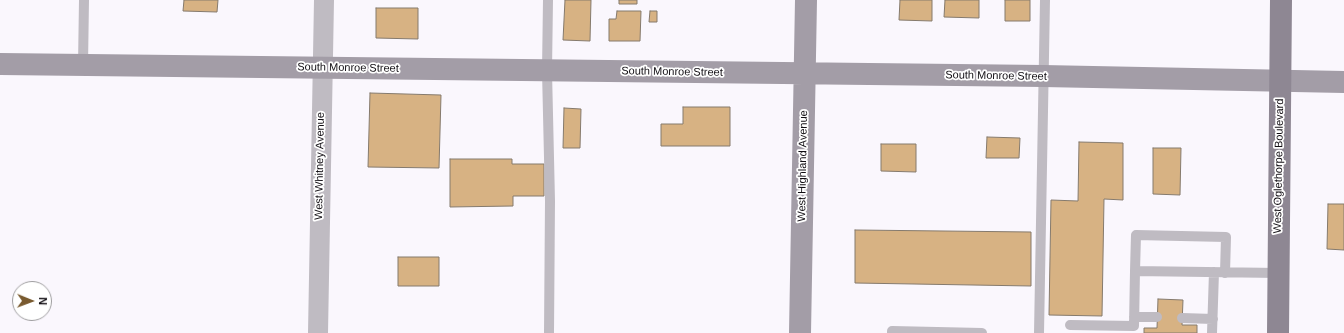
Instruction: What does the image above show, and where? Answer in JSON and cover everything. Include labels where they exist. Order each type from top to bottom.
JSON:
[{"type":"main road","name":"West Highland Avenue","points":[[800,333],[806,0]]},
{"type":"main road","name":"West Oglethorpe Boulevard","points":[[1278,333],[1281,0]]},
{"type":"main road","name":"South Monroe Street","points":[[0,64],[1043,76],[1344,82]]},
{"type":"street","name":"West Whitney Avenue","points":[[318,333],[324,0]]},
{"type":"lane","points":[[83,65],[84,0]]},
{"type":"lane","points":[[548,0],[547,71],[550,200],[549,333]]},
{"type":"lane","points":[[1040,333],[1045,0]]},
{"type":"lane","points":[[1070,325],[1134,326],[1136,235],[1226,237],[1225,273]]},
{"type":"lane","points":[[1135,271],[1278,273]]},
{"type":"lane","points":[[1212,333],[1214,272]]},
{"type":"lane","points":[[1134,317],[1157,317]]},
{"type":"lane","points":[[1182,318],[1213,319]]},
{"type":"lane","points":[[892,333],[892,331],[982,333]]},
{"type":"building","points":[[184,0],[218,0],[217,12],[183,11]]},
{"type":"building","points":[[565,0],[591,0],[590,41],[563,40]]},
{"type":"building","points":[[619,0],[637,0],[637,4],[619,4]]},
{"type":"building","points":[[900,0],[932,0],[932,21],[899,20]]},
{"type":"building","points":[[945,0],[979,0],[979,18],[944,17]]},
{"type":"building","points":[[1005,0],[1030,0],[1030,21],[1005,21]]},
{"type":"building","points":[[376,8],[418,8],[418,39],[376,38]]},
{"type":"building","points":[[617,11],[641,11],[640,41],[609,41],[609,19],[616,19]]},
{"type":"building","points":[[650,11],[657,11],[657,22],[649,22]]},
{"type":"building","points":[[370,93],[441,95],[439,168],[368,167]]},
{"type":"building","points":[[683,107],[730,107],[730,146],[661,146],[661,124],[683,124]]},
{"type":"building","points":[[564,108],[581,109],[580,148],[563,148]]},
{"type":"building","points":[[987,137],[1020,138],[1019,158],[986,158]]},
{"type":"building","points":[[1079,142],[1123,143],[1123,200],[1104,199],[1102,316],[1049,315],[1051,200],[1078,201]]},
{"type":"building","points":[[881,144],[916,144],[916,172],[881,171]]},
{"type":"building","points":[[1153,148],[1181,148],[1180,195],[1153,194]]},
{"type":"building","points":[[450,159],[512,159],[512,164],[544,164],[544,196],[513,196],[513,206],[450,207]]},
{"type":"building","points":[[1328,204],[1344,204],[1344,250],[1327,249]]},
{"type":"building","points":[[855,230],[1031,232],[1031,286],[855,283]]},
{"type":"building","points":[[398,257],[439,257],[439,286],[398,286]]},
{"type":"building","points":[[1158,299],[1183,300],[1182,325],[1197,325],[1197,333],[1144,333],[1144,328],[1157,328]]}]
